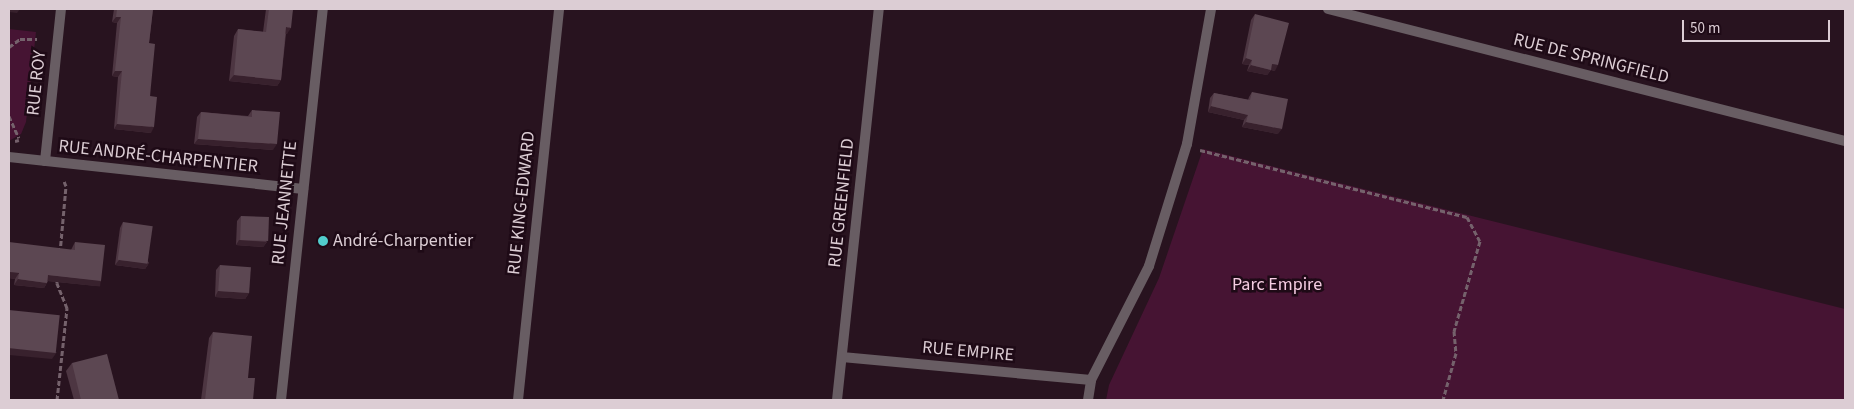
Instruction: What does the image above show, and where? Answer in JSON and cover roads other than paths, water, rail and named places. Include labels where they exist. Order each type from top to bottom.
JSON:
[{"type":"street","name":"RUE ROY","points":[[44,161],[61,9]]},
{"type":"street","name":"RUE JEANNETTE","points":[[281,400],[323,9]]},
{"type":"street","name":"RUE KING-EDWARD","points":[[518,400],[559,9]]},
{"type":"street","name":"RUE GREENFIELD","points":[[837,400],[879,9]]},
{"type":"street","points":[[1088,400],[1090,380],[1149,266],[1187,144],[1211,9]]},
{"type":"street","name":"RUE DE SPRINGFIELD","points":[[1328,9],[1845,141]]},
{"type":"street","name":"RUE ANDRÉ-CHARPENTIER","points":[[9,157],[303,189]]},
{"type":"street","name":"RUE EMPIRE","points":[[842,357],[1090,380]]},
{"type":"place","name":"André-Charpentier","points":[[323,241]]},
{"type":"park label","name":"Parc Empire","points":[[1277,285]]}]
